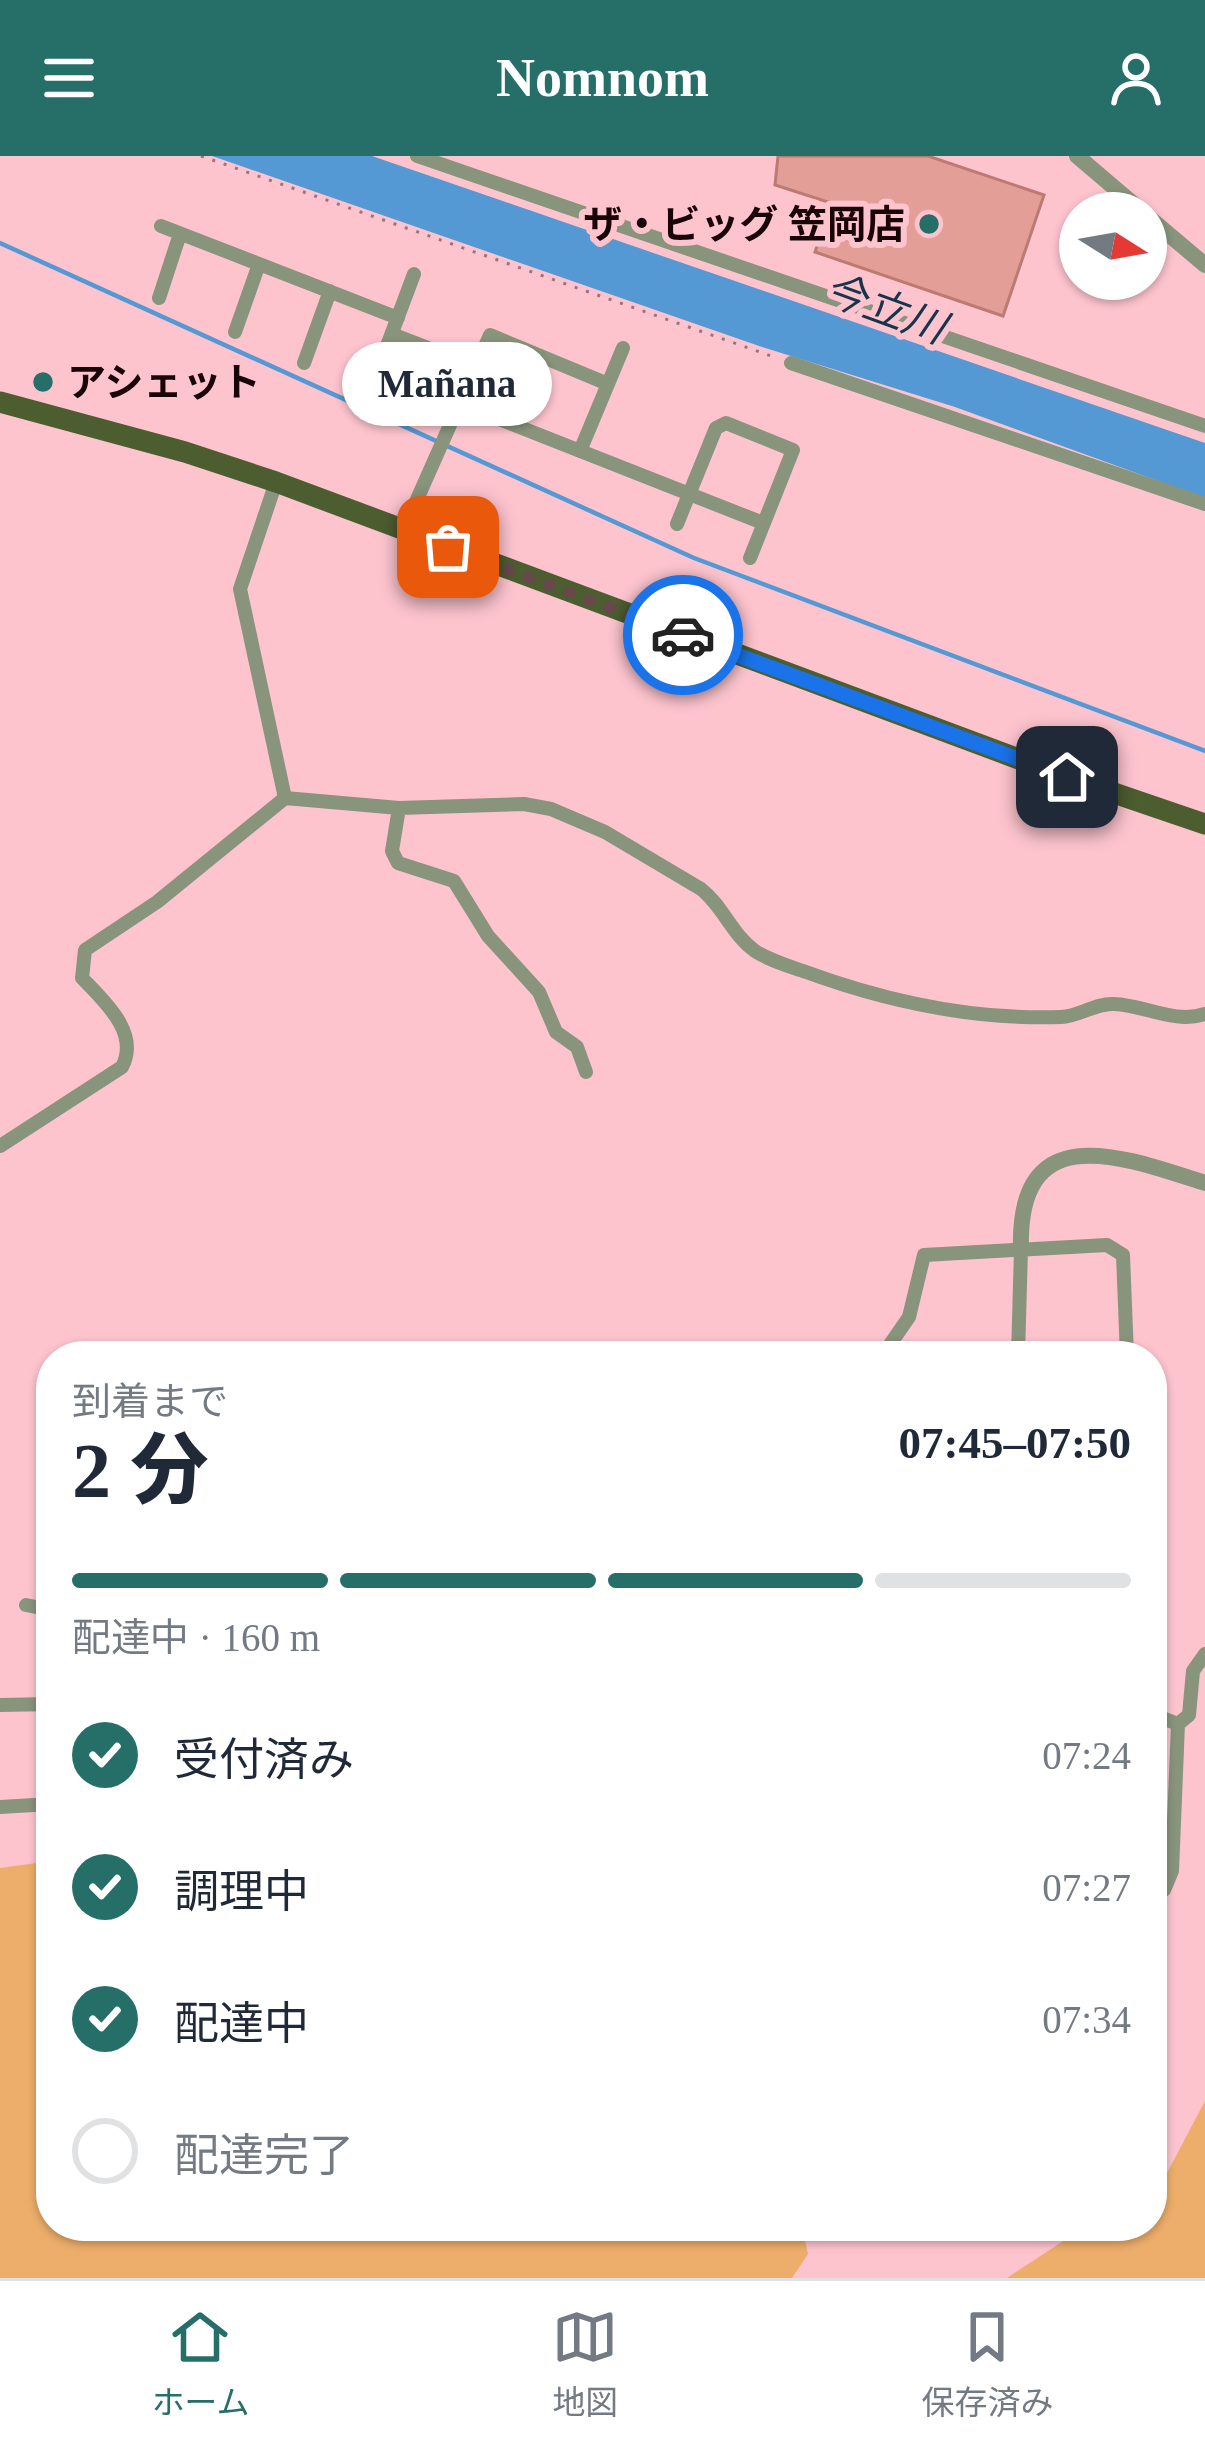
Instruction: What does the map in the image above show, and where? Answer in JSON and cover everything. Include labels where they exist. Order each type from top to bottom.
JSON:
[{"type":"main road","points":[[0,402],[276,482],[1045,769],[1205,824]]},
{"type":"street","points":[[417,156],[1205,426]]},
{"type":"street","points":[[1077,156],[1119,192]]},
{"type":"street","points":[[160,226],[398,318]]},
{"type":"street","points":[[1167,233],[1205,265]]},
{"type":"street","points":[[159,298],[180,234]]},
{"type":"street","points":[[235,332],[259,264]]},
{"type":"street","points":[[369,394],[414,274]]},
{"type":"street","points":[[304,363],[330,291]]},
{"type":"street","points":[[392,334],[477,367]]},
{"type":"street","points":[[404,531],[490,335],[608,384]]},
{"type":"street","points":[[580,452],[623,348]]},
{"type":"street","points":[[791,363],[1205,504]]},
{"type":"street","points":[[461,404],[763,523]]},
{"type":"street","points":[[677,524],[716,428],[726,423],[794,450],[750,558]]},
{"type":"street","points":[[276,482],[240,589],[285,798]]},
{"type":"street","points":[[0,1146],[122,1067],[130,1052],[129,1039],[106,1003],[82,978],[85,950],[157,902],[285,798],[399,808],[524,804],[551,809],[605,832],[701,889],[715,900],[746,944],[762,956],[856,990],[941,1009],[1002,1015],[1065,1017],[1114,1004],[1189,1019],[1205,1014]]},
{"type":"street","points":[[399,808],[392,851],[398,863],[454,881],[488,936],[539,992],[556,1032],[577,1047],[586,1072]]},
{"type":"street","points":[[1018,1341],[1020,1224],[1032,1184],[1059,1160],[1078,1154],[1120,1155],[1205,1183]]},
{"type":"street","points":[[892,1341],[909,1317],[924,1255],[1117,1248],[1123,1255],[1126,1341]]},
{"type":"street","points":[[26,1605],[36,1607]]},
{"type":"street","points":[[1167,1885],[1172,1871],[1178,1724],[1189,1715],[1193,1671],[1205,1654]]},
{"type":"street","points":[[0,1705],[36,1704]]},
{"type":"street","points":[[1167,1720],[1178,1724]]},
{"type":"street","points":[[0,1807],[36,1805]]},
{"type":"path","points":[[201,156],[791,363]]},
{"type":"shaded area","points":[[36,1863],[36,2241],[805,2241],[808,2254],[792,2278],[0,2278],[0,1868]]},
{"type":"shaded area","points":[[1205,2101],[1205,2278],[1007,2278],[1063,2241],[1167,2241],[1167,2173]]},
{"type":"water","points":[[212,156],[372,156],[1205,443],[1205,498],[955,407],[762,347]]},
{"type":"building","name":"ザ・ビッグ 笠岡店","points":[[778,156],[928,156],[1044,195],[1003,316],[815,252],[831,203],[775,185]]},
{"type":"waterway","points":[[0,243],[694,558],[1205,751]]},
{"type":"way so far","points":[[448,547],[683,635]]},
{"type":"place","name":"ザ・ビッグ 笠岡店","points":[[929,224]]},
{"type":"place","name":"アシェット","points":[[43,382]]},
{"type":"place","name":"Mañana","points":[[448,547]]},
{"type":"route","points":[[683,635],[1067,777]]},
{"type":"water label","name":"今立川","points":[[885,308]]}]
